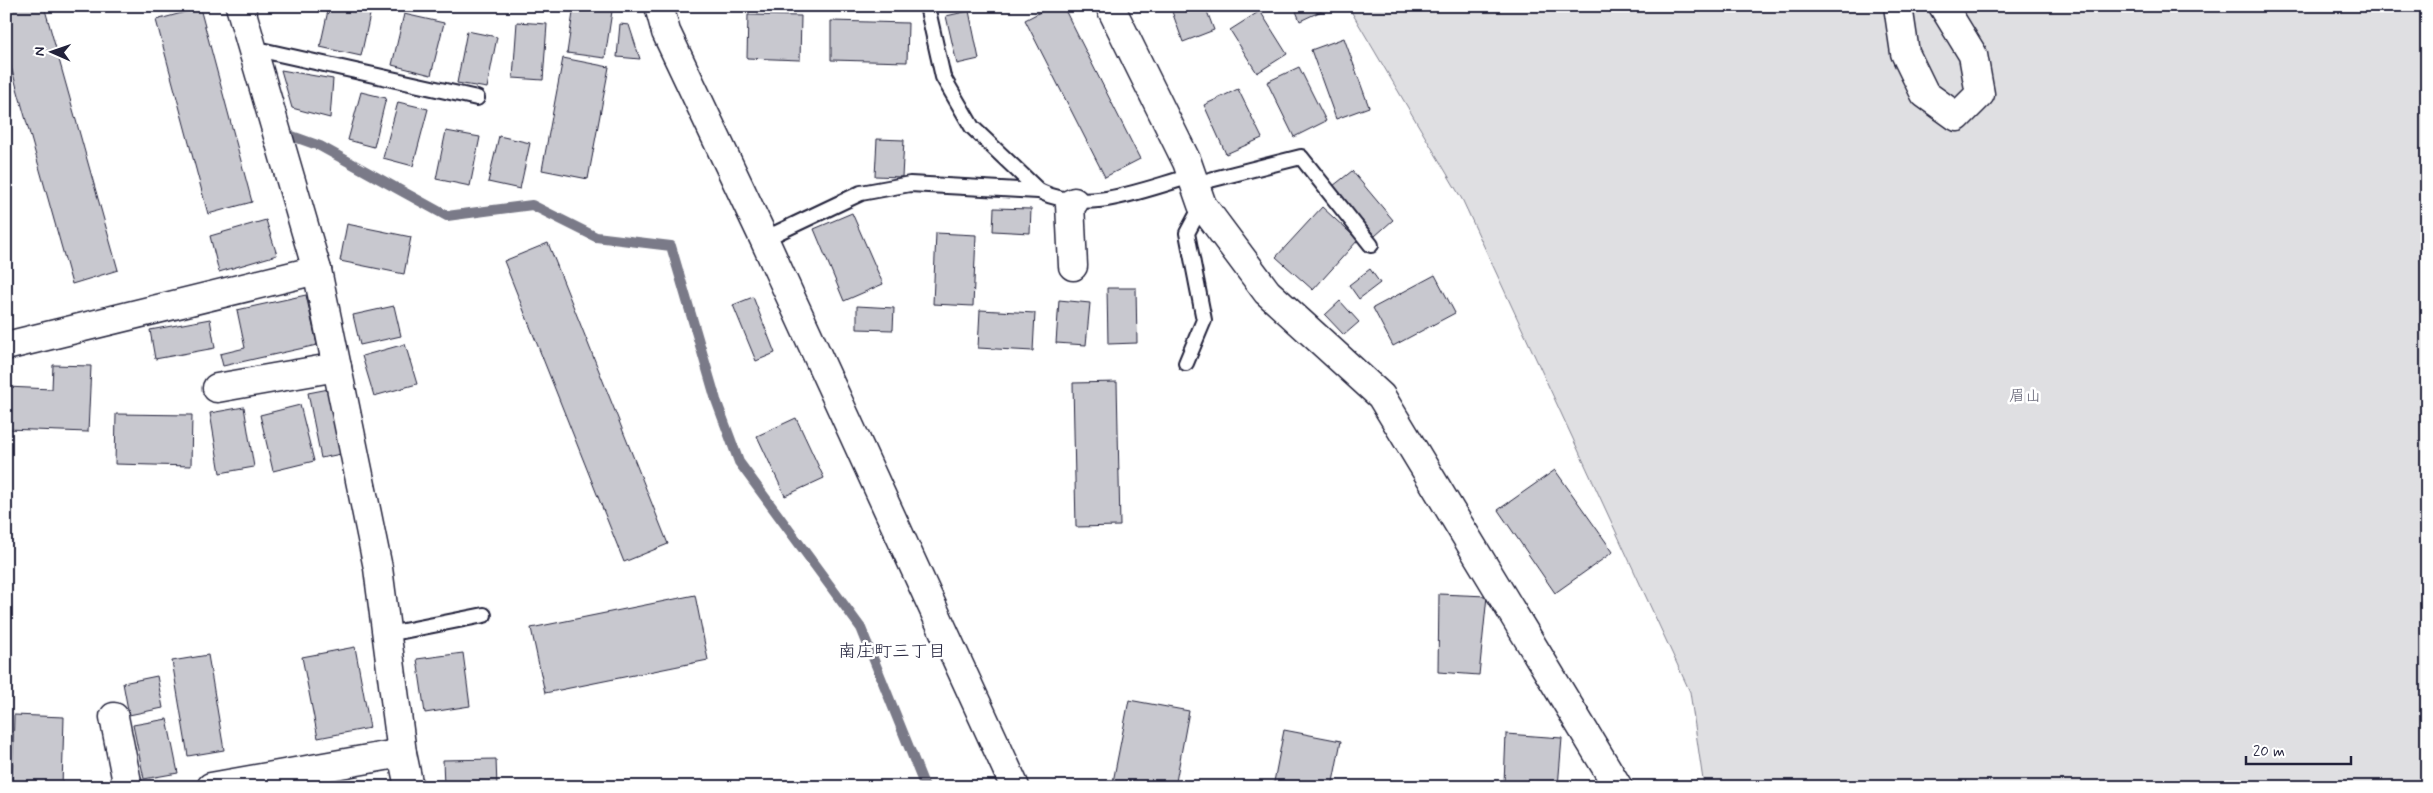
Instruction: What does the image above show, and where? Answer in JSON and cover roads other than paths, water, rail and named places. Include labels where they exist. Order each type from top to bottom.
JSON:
[{"type":"street","points":[[240,6],[317,270],[378,568],[402,753],[409,787]]},
{"type":"street","points":[[659,6],[666,32],[764,239],[1015,787]]},
{"type":"street","points":[[1110,6],[1187,162],[1196,188],[1267,292],[1381,396],[1618,787]]},
{"type":"street","points":[[1898,6],[1905,52],[1925,94],[1957,117],[1980,94],[1973,55],[1943,6]]},
{"type":"street","points":[[1073,266],[1070,204],[1074,202]]},
{"type":"street","points":[[6,346],[317,270]]},
{"type":"street","points":[[217,388],[336,367]]},
{"type":"street","points":[[114,717],[128,787]]},
{"type":"street","points":[[211,787],[402,753]]},
{"type":"lane","points":[[927,6],[942,77],[972,126],[1039,191],[1054,198],[1074,202],[1098,201],[1196,188],[1301,157],[1371,245]]},
{"type":"lane","points":[[252,48],[477,98]]},
{"type":"lane","points":[[764,239],[861,193],[910,184],[1039,191]]},
{"type":"lane","points":[[1186,363],[1204,320],[1187,233],[1196,188]]},
{"type":"lane","points":[[388,634],[484,614]]},
{"type":"waterway","points":[[292,136],[320,146],[447,216],[532,205],[596,237],[671,246],[716,400],[739,462],[861,628],[925,787]]},
{"type":"district","name":"南庄町三丁目","points":[[892,652]]},
{"type":"park label","name":"眉山","points":[[2025,396]]}]
